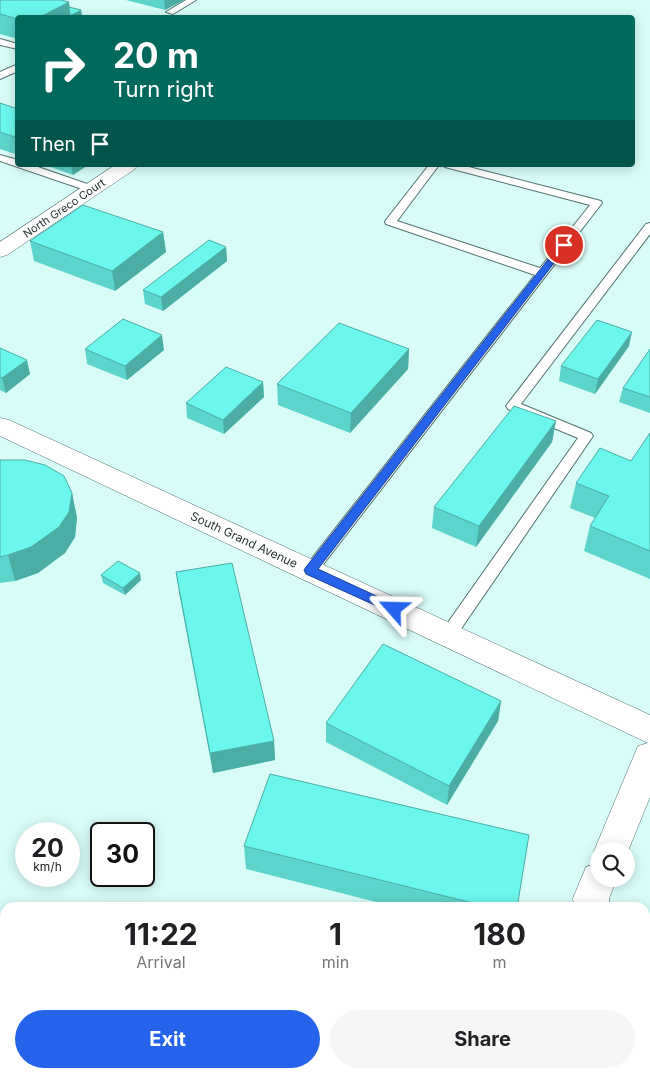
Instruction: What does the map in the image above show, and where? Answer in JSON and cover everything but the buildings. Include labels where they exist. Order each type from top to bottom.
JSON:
[{"type":"street","name":"North Greco Court","points":[[0,250],[125,167]]},
{"type":"street","name":"South Grand Avenue","points":[[0,426],[650,730]]},
{"type":"street","points":[[614,842],[650,756]]},
{"type":"street","points":[[591,902],[596,887]]},
{"type":"lane","points":[[170,12],[192,0]]},
{"type":"lane","points":[[0,42],[15,46]]},
{"type":"lane","points":[[3,72],[15,68]]},
{"type":"lane","points":[[0,158],[15,163]]},
{"type":"lane","points":[[28,167],[92,189]]},
{"type":"lane","points":[[432,167],[390,222],[542,273]]},
{"type":"lane","points":[[310,570],[597,203],[457,167]]},
{"type":"lane","points":[[448,635],[586,436],[513,406],[650,226]]},
{"type":"route","points":[[394,609],[310,570],[564,245]]}]
